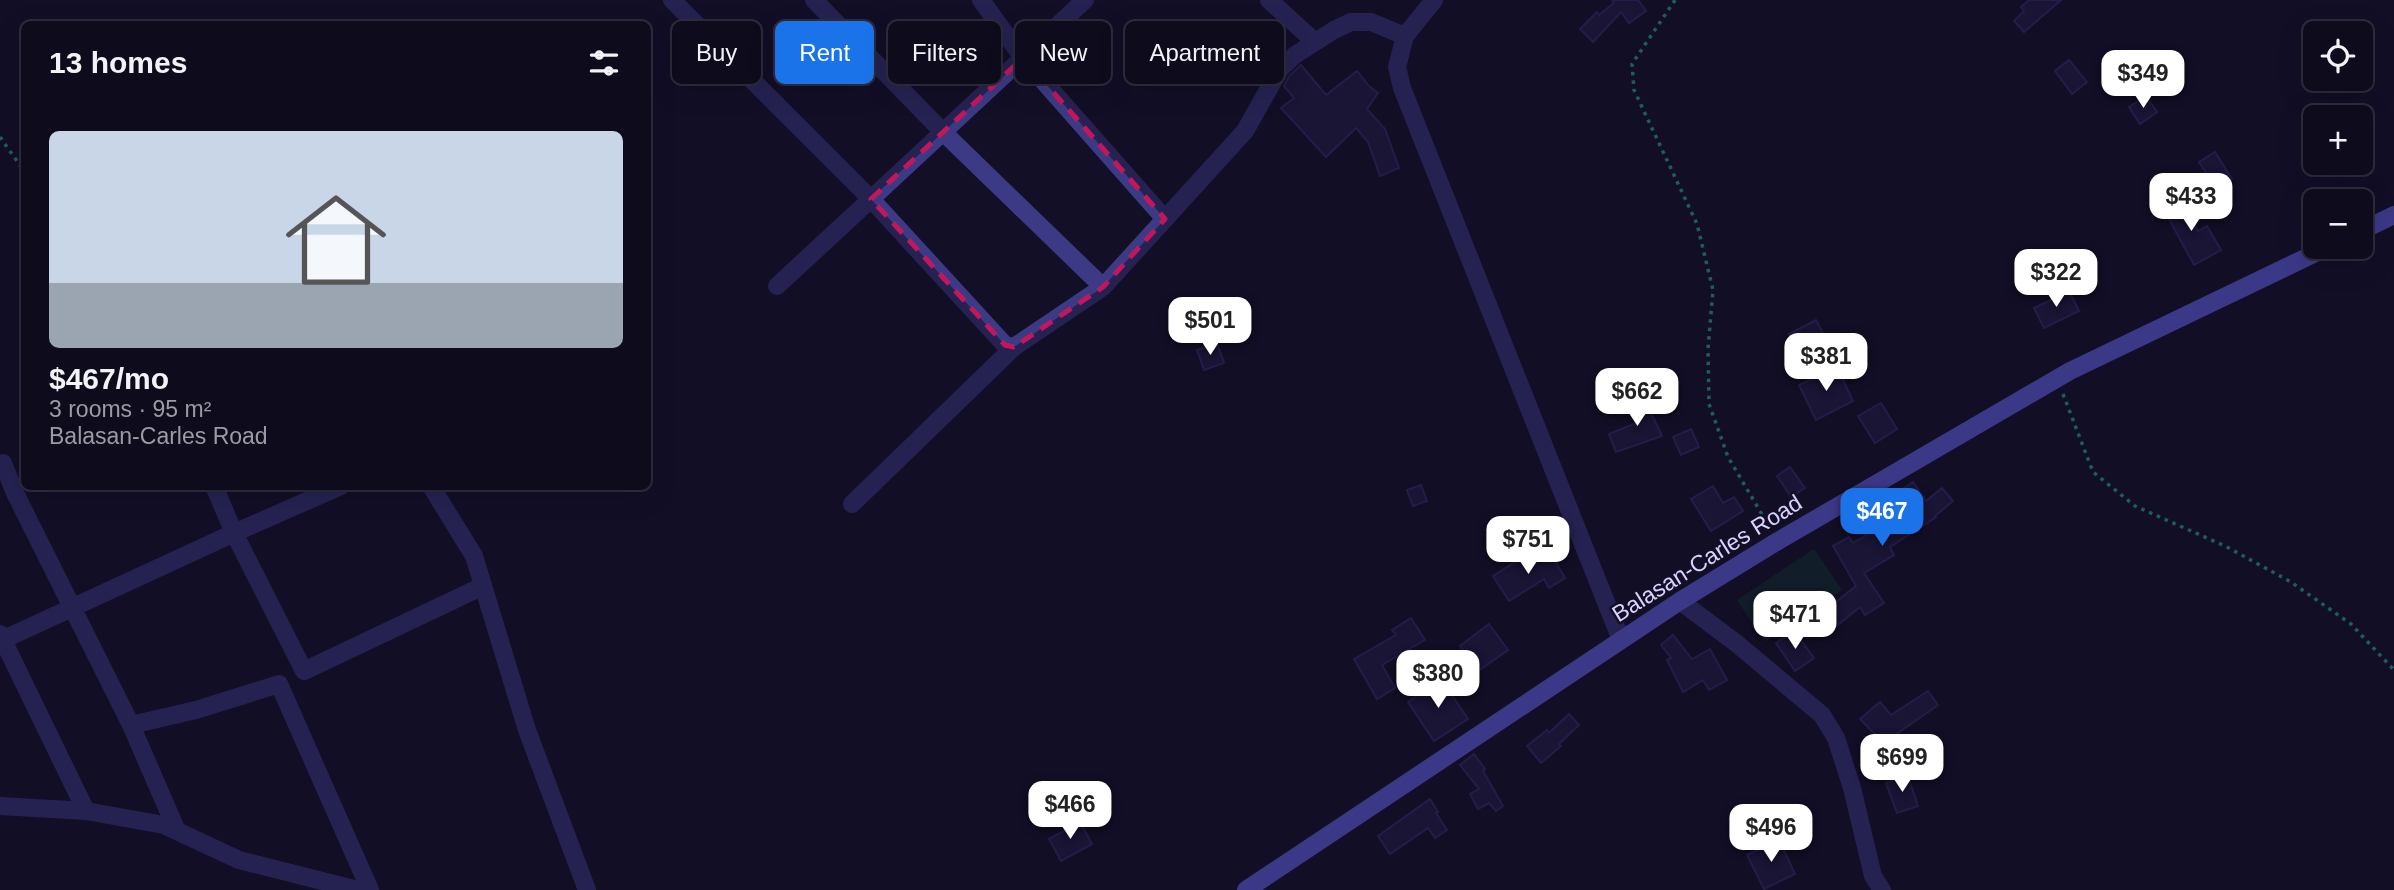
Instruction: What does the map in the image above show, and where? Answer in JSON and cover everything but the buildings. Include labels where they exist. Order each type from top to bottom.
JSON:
[{"type":"main road","points":[[2373,225],[2394,215]]},
{"type":"main road","name":"Balasan-Carles Road","points":[[1246,890],[1680,601],[1778,541],[2056,379],[2303,259]]},
{"type":"street","points":[[672,0],[871,199],[1005,345],[1014,348]]},
{"type":"street","points":[[814,0],[943,132],[1103,287]]},
{"type":"street","points":[[981,0],[1015,47]]},
{"type":"street","points":[[1063,21],[1085,0]]},
{"type":"street","points":[[1269,0],[1315,42]]},
{"type":"street","points":[[1434,0],[1405,36],[1397,67],[1402,88],[1621,640]]},
{"type":"street","points":[[852,504],[1014,348],[1103,287],[1245,131],[1280,69],[1295,55],[1351,22],[1371,22],[1405,36]]},
{"type":"street","points":[[777,286],[1015,65]]},
{"type":"street","points":[[1046,84],[1165,219]]},
{"type":"street","points":[[3,463],[15,493],[131,725],[177,831]]},
{"type":"street","points":[[216,490],[234,533],[304,671]]},
{"type":"street","points":[[86,811],[1,638],[332,490]]},
{"type":"street","points":[[434,490],[474,556],[527,730],[587,890]]},
{"type":"street","points":[[131,725],[196,710],[279,684],[483,586]]},
{"type":"street","points":[[1680,601],[1736,643],[1822,715],[1836,738],[1852,788],[1873,876],[1882,890]]},
{"type":"street","points":[[279,684],[370,890]]},
{"type":"street","points":[[0,806],[86,811],[164,825],[239,860],[358,890]]},
{"type":"path","points":[[1675,0],[1632,64],[1634,90],[1697,224],[1713,290],[1708,349],[1709,404],[1728,457],[1778,541]]},
{"type":"path","points":[[0,137],[21,167]]},
{"type":"path","points":[[2056,379],[2093,472],[2135,506],[2225,546],[2291,582],[2351,624],[2394,670]]},
{"type":"highlighted area","points":[[1023,58],[1165,219],[1103,287],[1014,347],[1005,345],[871,199]]},
{"type":"green space","points":[[1814,549],[1842,590],[1765,642],[1737,600]]}]
